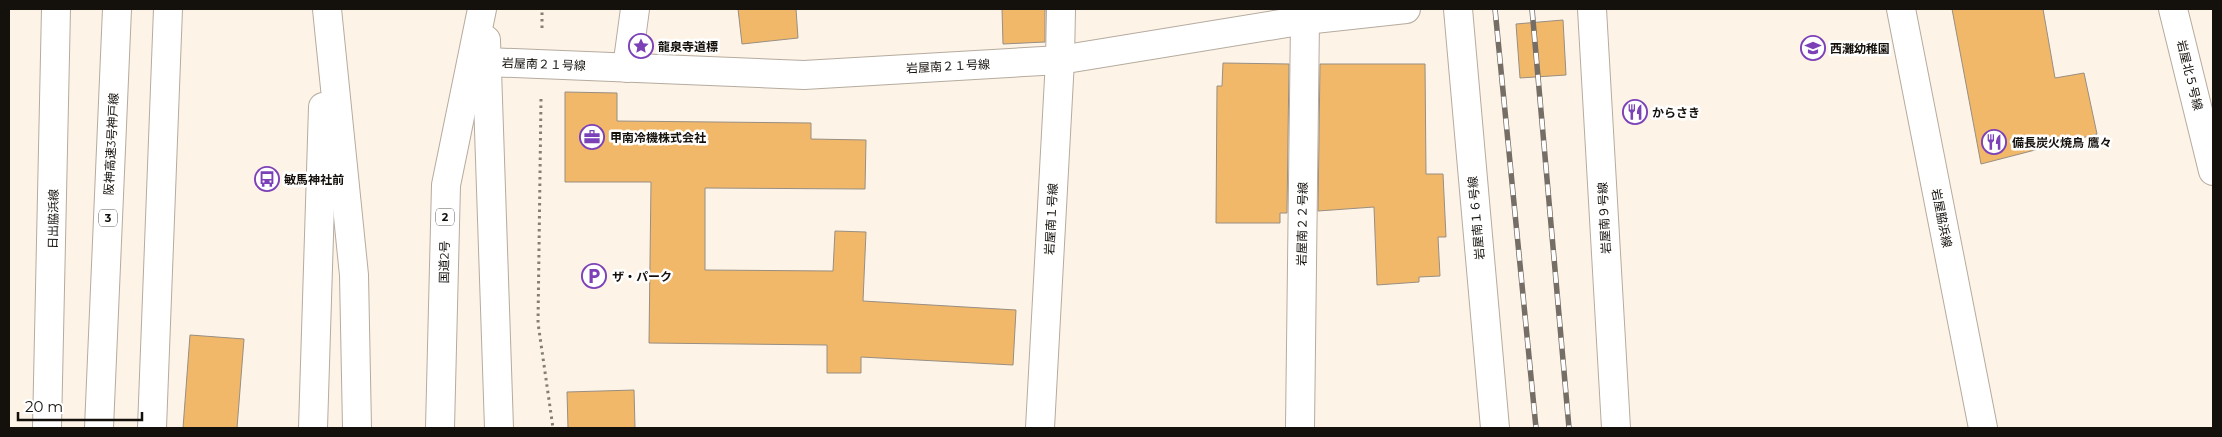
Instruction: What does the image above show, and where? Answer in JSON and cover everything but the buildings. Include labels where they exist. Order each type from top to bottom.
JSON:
[{"type":"main road","name":"日出脇浜線","points":[[47,428],[56,9]]},
{"type":"main road","name":"阪神高速3号神戸線","points":[[99,428],[117,9]]},
{"type":"main road","points":[[152,428],[168,9]]},
{"type":"main road","points":[[313,428],[326,9]]},
{"type":"main road","points":[[326,9],[354,274],[357,428]]},
{"type":"main road","name":"国道2号","points":[[483,9],[487,62],[499,428]]},
{"type":"main road","name":"国道2号","points":[[440,428],[446,185],[483,9]]},
{"type":"main road","points":[[627,68],[635,9]]},
{"type":"main road","name":"岩屋南１号線","points":[[1040,428],[1060,60],[1061,9]]},
{"type":"main road","name":"岩屋南２１号線","points":[[487,62],[804,74],[1060,60],[1305,20],[1406,9]]},
{"type":"main road","name":"岩屋南１６号線","points":[[1458,9],[1495,428]]},
{"type":"main road","name":"岩屋南９号線","points":[[1592,9],[1616,428]]},
{"type":"main road","name":"岩屋脇浜線","points":[[1901,9],[1982,428]]},
{"type":"main road","name":"岩屋北５号線","points":[[2174,9],[2213,171]]},
{"type":"main road","name":"岩屋南２２号線","points":[[1300,428],[1305,20]]},
{"type":"path","points":[[542,9],[538,323],[553,428]]},
{"type":"railway","points":[[1495,9],[1536,428]]},
{"type":"railway","points":[[1532,9],[1569,428]]},
{"type":"place","name":"龍泉寺道標","points":[[641,46]]},
{"type":"place","name":"西灘幼稚園","points":[[1813,48]]},
{"type":"place","name":"からさき","points":[[1635,112]]},
{"type":"place","name":"甲南冷機株式会社","points":[[592,137]]},
{"type":"place","name":"備長炭火焼鳥 鷹々","points":[[1994,142]]},
{"type":"place","name":"敏馬神社前","points":[[267,179]]},
{"type":"place","name":"ザ・パーク","points":[[594,276]]}]
